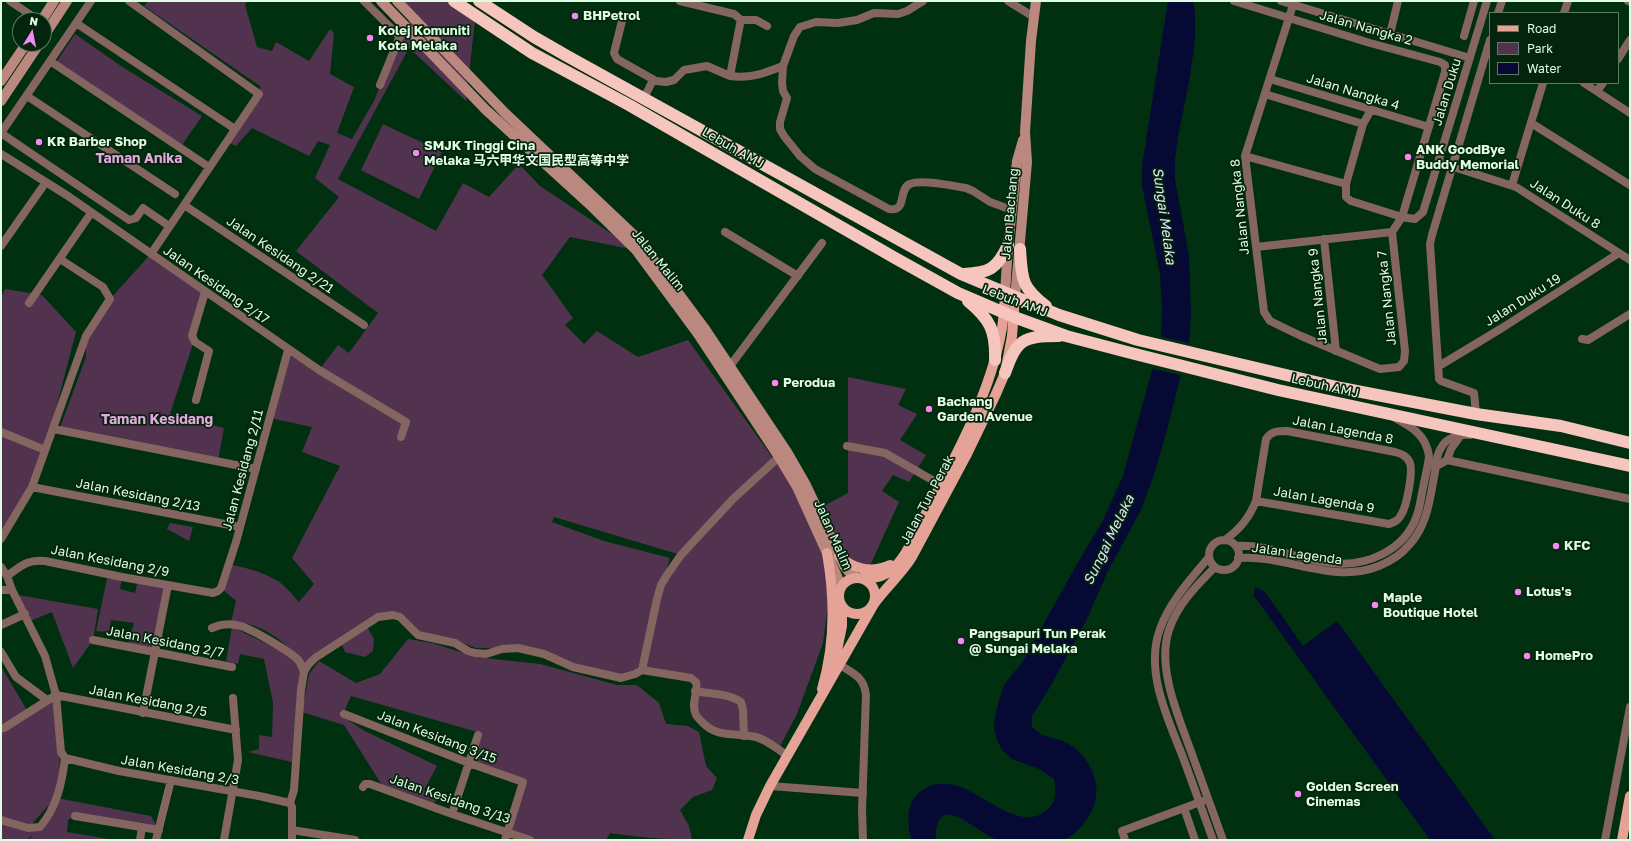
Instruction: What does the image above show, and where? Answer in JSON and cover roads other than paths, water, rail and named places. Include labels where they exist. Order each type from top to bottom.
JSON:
[{"type":"highway","name":"Lebuh AMJ","points":[[454,1],[532,53],[629,105],[958,293],[1009,314],[1066,336],[1210,373],[1389,415],[1630,466]]},
{"type":"highway","name":"Lebuh AMJ","points":[[478,1],[541,41],[960,274],[1059,315],[1134,339],[1341,388],[1476,414],[1561,426],[1630,443]]},
{"type":"highway","points":[[960,274],[981,273],[989,270],[999,262],[1008,245]]},
{"type":"highway","points":[[1020,249],[1022,274],[1027,290],[1059,315]]},
{"type":"highway","points":[[958,293],[982,313],[989,323],[995,344],[995,360]]},
{"type":"highway","points":[[1005,373],[1014,351],[1018,345],[1025,340],[1043,336],[1066,336]]},
{"type":"highway","points":[[1607,438],[1630,436]]},
{"type":"main road","points":[[47,12],[54,1]]},
{"type":"main road","points":[[52,24],[68,1]]},
{"type":"main road","name":"Jalan Malim","points":[[381,1],[486,110],[593,208],[636,250],[698,334],[797,487],[839,581],[839,590]]},
{"type":"main road","name":"Jalan Malim","points":[[397,1],[506,113],[638,239],[670,280],[730,366],[787,452],[806,485],[839,556],[848,571],[859,578]]},
{"type":"main road","name":"Jalan Bachang","points":[[1010,296],[1020,249],[1027,162],[1025,132],[1031,41],[1036,1]]},
{"type":"main road","points":[[1,82],[21,52]]},
{"type":"main road","points":[[1,101],[34,52]]},
{"type":"main road","name":"Jalan Bachang","points":[[1010,296],[1008,245],[1017,161],[1025,132]]},
{"type":"main road","points":[[1009,314],[1010,296]]},
{"type":"main road","name":"Jalan Tun Perak","points":[[859,578],[878,577],[889,572],[905,552],[941,484],[976,411],[995,360],[1001,332],[1009,314]]},
{"type":"main road","name":"Jalan Tun Perak","points":[[748,840],[756,815],[770,786],[874,604],[898,578],[912,557],[966,456],[1005,373],[1009,314]]},
{"type":"main road","points":[[839,556],[848,563],[868,570],[878,570],[895,562],[905,552]]},
{"type":"main road","points":[[817,704],[828,660],[833,614],[831,578],[827,553]]},
{"type":"main road","points":[[859,578],[870,583],[873,588],[875,599],[874,604],[867,612],[856,615],[846,611],[842,607],[838,596],[839,590],[845,582],[859,578]]},
{"type":"main road","name":"Jalan Tun Perak","points":[[830,681],[842,626],[842,607]]},
{"type":"main road","points":[[1622,840],[1630,796]]},
{"type":"street","points":[[10,1],[26,12]]},
{"type":"street","points":[[91,1],[1,133],[129,220],[136,218],[143,208],[169,226]]},
{"type":"street","points":[[129,1],[259,94],[151,254]]},
{"type":"street","points":[[364,1],[400,36]]},
{"type":"street","points":[[680,1],[734,14],[740,20],[756,20],[767,26]]},
{"type":"street","points":[[923,1],[907,11],[898,14],[874,14],[844,22],[816,22],[800,27],[794,36],[783,66],[784,76],[782,84],[783,91],[787,98],[781,114],[780,129],[800,156],[815,169],[889,209],[894,210],[901,205],[905,188],[909,185],[922,182],[966,188],[990,202],[1012,210]]},
{"type":"street","points":[[1008,1],[1034,17]]},
{"type":"street","points":[[1281,1],[1470,58]]},
{"type":"street","points":[[1390,34],[1398,1]]},
{"type":"street","points":[[1464,36],[1474,1]]},
{"type":"street","name":"Jalan Duku","points":[[1402,217],[1415,219],[1423,212],[1487,1]]},
{"type":"street","points":[[1498,12],[1502,1]]},
{"type":"street","points":[[1564,12],[1568,1]]},
{"type":"street","name":"Jalan Nangka 2","points":[[1234,2],[1370,43],[1440,62],[1445,65],[1445,72],[1429,127]]},
{"type":"street","name":"Jalan Nangka 8","points":[[1293,5],[1246,156],[1264,312],[1270,320],[1301,336],[1336,351]]},
{"type":"street","points":[[623,17],[615,50],[615,56],[617,59],[654,80],[666,82],[674,80],[684,70],[707,66],[730,76],[748,77],[783,66]]},
{"type":"street","points":[[730,76],[740,20]]},
{"type":"street","points":[[76,23],[235,129]]},
{"type":"street","points":[[380,85],[404,26]]},
{"type":"street","points":[[1619,57],[1630,40]]},
{"type":"street","points":[[1476,414],[1474,393],[1439,379],[1430,244],[1489,43]]},
{"type":"street","points":[[50,61],[209,167]]},
{"type":"street","name":"Jalan Nangka 4","points":[[1270,79],[1429,127]]},
{"type":"street","points":[[644,98],[654,80]]},
{"type":"street","points":[[1512,185],[1543,84]]},
{"type":"street","points":[[1585,84],[1630,113]]},
{"type":"street","points":[[1597,92],[1602,84]]},
{"type":"street","points":[[1265,94],[1363,124]]},
{"type":"street","points":[[27,96],[175,194]]},
{"type":"street","points":[[1371,110],[1363,124],[1345,187],[1346,197],[1351,201],[1402,217]]},
{"type":"street","points":[[1531,123],[1630,185]]},
{"type":"street","points":[[1256,247],[1392,232],[1402,217],[1429,127]]},
{"type":"street","name":"Jalan Kesidang 2/17","points":[[1,154],[46,182],[288,350],[406,422],[402,437]]},
{"type":"street","points":[[1246,156],[1345,187]]},
{"type":"street","name":"Jalan Duku 8","points":[[1438,162],[1512,185],[1630,260]]},
{"type":"street","points":[[1,246],[46,182]]},
{"type":"street","name":"Jalan Kesidang 2/21","points":[[184,205],[364,325]]},
{"type":"street","points":[[29,302],[92,214]]},
{"type":"street","points":[[725,232],[798,276]]},
{"type":"street","name":"Jalan Nangka 7","points":[[1336,351],[1380,369],[1399,367],[1404,361],[1406,351],[1392,232]]},
{"type":"street","name":"Jalan Nangka 9","points":[[1324,239],[1336,351]]},
{"type":"street","points":[[730,366],[822,243]]},
{"type":"street","name":"Jalan Duku 19","points":[[1439,366],[1502,328],[1619,253]]},
{"type":"street","points":[[1,540],[32,487],[86,336],[110,298],[103,287],[60,259]]},
{"type":"street","points":[[196,400],[209,351],[195,342],[192,336],[205,292]]},
{"type":"street","points":[[1582,339],[1588,340],[1630,314]]},
{"type":"street","name":"Jalan Kesidang 2/11","points":[[213,593],[221,588],[240,527],[288,350]]},
{"type":"street","name":"Jalan Lagenda","points":[[1236,546],[1251,546],[1331,563],[1348,563],[1368,560],[1383,555],[1393,548],[1402,540],[1411,528],[1417,515],[1429,456],[1428,448],[1420,435],[1413,428],[1389,415]]},
{"type":"street","points":[[54,429],[256,469]]},
{"type":"street","name":"Jalan Lagenda 8","points":[[1256,501],[1266,440],[1273,432],[1287,431],[1395,452],[1407,458],[1411,470],[1404,509],[1401,516],[1396,521],[1389,524]]},
{"type":"street","points":[[1,432],[46,450]]},
{"type":"street","points":[[1435,467],[1447,460],[1451,449],[1461,435]]},
{"type":"street","name":"Jalan Lagenda","points":[[1238,558],[1254,558],[1333,573],[1350,573],[1371,569],[1388,562],[1399,555],[1418,533],[1425,520],[1435,467],[1440,449],[1444,443],[1461,435],[1484,435]]},
{"type":"street","points":[[847,446],[885,453],[941,484]]},
{"type":"street","points":[[642,670],[657,598],[661,585],[667,575],[681,555],[733,499],[779,457]]},
{"type":"street","points":[[1447,460],[1630,498]]},
{"type":"street","name":"Jalan Kesidang 2/13","points":[[32,487],[240,527]]},
{"type":"street","points":[[1225,540],[1242,526],[1249,517],[1256,501]]},
{"type":"street","name":"Jalan Lagenda 9","points":[[1256,501],[1389,524]]},
{"type":"street","points":[[1209,557],[1215,567],[1219,569],[1228,569],[1235,565],[1239,554],[1236,546],[1225,540],[1218,541],[1212,545],[1209,557],[1175,599],[1165,616],[1159,631],[1155,657],[1158,683],[1167,715],[1213,840]]},
{"type":"street","name":"Jalan Kesidang 2/9","points":[[7,576],[28,562],[36,560],[213,593]]},
{"type":"street","points":[[1,567],[7,576],[12,590],[45,656],[56,695],[61,752],[65,758],[59,794],[40,827],[28,828],[1,820]]},
{"type":"street","points":[[1215,567],[1192,591],[1174,619],[1168,632],[1165,659],[1166,673],[1176,710],[1223,840]]},
{"type":"street","points":[[143,713],[168,585]]},
{"type":"street","points":[[1,590],[12,590]]},
{"type":"street","points":[[1,625],[25,614]]},
{"type":"street","points":[[292,840],[292,807],[290,803],[294,790],[301,690],[304,672],[315,658],[378,617],[393,615],[400,617],[418,635],[455,643],[468,651],[475,653],[486,654],[502,649],[518,648],[544,654],[573,667],[621,678],[635,674],[642,670],[691,678],[696,682],[693,701],[696,715],[707,727],[717,733],[757,737],[788,756]]},
{"type":"street","points":[[212,628],[230,624],[251,630],[299,660],[304,672]]},
{"type":"street","name":"Jalan Kesidang 2/7","points":[[93,640],[232,667]]},
{"type":"street","points":[[1,652],[16,677],[48,700]]},
{"type":"street","points":[[840,665],[856,674],[866,687],[862,810],[863,840]]},
{"type":"street","points":[[695,691],[736,698],[741,702],[743,710],[744,736]]},
{"type":"street","points":[[4,728],[56,695]]},
{"type":"street","name":"Jalan Kesidang 2/5","points":[[56,695],[236,730]]},
{"type":"street","points":[[224,840],[238,760],[233,698]]},
{"type":"street","points":[[1605,840],[1630,707]]},
{"type":"street","name":"Jalan Kesidang 3/15","points":[[344,714],[469,763],[523,782],[506,836]]},
{"type":"street","points":[[452,814],[478,735]]},
{"type":"street","name":"Jalan Kesidang 2/3","points":[[65,758],[118,771],[290,803]]},
{"type":"street","points":[[156,840],[171,780]]},
{"type":"street","name":"Jalan Kesidang 3/13","points":[[363,787],[366,784],[370,784],[452,814],[506,836],[530,840]]},
{"type":"street","points":[[770,786],[863,793]]},
{"type":"street","points":[[1125,840],[1122,831],[1208,799]]},
{"type":"street","points":[[1184,808],[1195,840]]},
{"type":"street","points":[[75,816],[159,830]]},
{"type":"street","points":[[140,840],[142,828]]},
{"type":"street","points":[[292,830],[355,840]]},
{"type":"water","name":"Sungai Melaka","points":[[1168,1],[1193,1],[1195,12],[1195,39],[1190,77],[1175,160],[1175,179],[1189,256],[1191,314],[1189,343],[1164,441],[1141,510],[1108,571],[1085,623],[1050,687],[1032,716],[1032,727],[1043,735],[1063,741],[1073,747],[1086,760],[1095,778],[1096,796],[1094,805],[1082,826],[1072,835],[1062,840],[995,839],[958,817],[947,815],[943,816],[939,821],[936,840],[911,840],[908,816],[911,804],[918,794],[930,786],[949,784],[964,788],[1012,814],[1024,817],[1035,816],[1046,811],[1050,808],[1054,800],[1054,779],[1039,769],[1012,759],[1003,751],[997,741],[994,728],[995,716],[1004,685],[1023,661],[1102,522],[1123,476],[1161,337],[1162,307],[1160,274],[1142,186],[1142,166]]},
{"type":"water","points":[[1255,587],[1264,591],[1303,646],[1337,621],[1495,840],[1430,840],[1254,596]]},
{"type":"place","name":"BHPetrol","points":[[575,16]]},
{"type":"place","name":"Kolej Komuniti Kota Melaka","points":[[370,38]]},
{"type":"place","name":"KR Barber Shop","points":[[39,142]]},
{"type":"place","name":"SMJK Tinggi Cina Melaka 马六甲华文国民型高等中学","points":[[416,153]]},
{"type":"place","name":"ANK GoodBye Buddy Memorial","points":[[1408,157]]},
{"type":"place","name":"Perodua","points":[[775,383]]},
{"type":"place","name":"Bachang Garden Avenue","points":[[929,409]]},
{"type":"place","name":"KFC","points":[[1556,546]]},
{"type":"place","name":"Lotus's","points":[[1518,592]]},
{"type":"place","name":"Maple Boutique Hotel","points":[[1375,605]]},
{"type":"place","name":"Pangsapuri Tun Perak @ Sungai Melaka","points":[[961,641]]},
{"type":"place","name":"HomePro","points":[[1527,656]]},
{"type":"place","name":"Golden Screen Cinemas","points":[[1298,794]]},
{"type":"district","name":"Taman Anika","points":[[139,159]]},
{"type":"district","name":"Taman Kesidang","points":[[157,420]]}]
